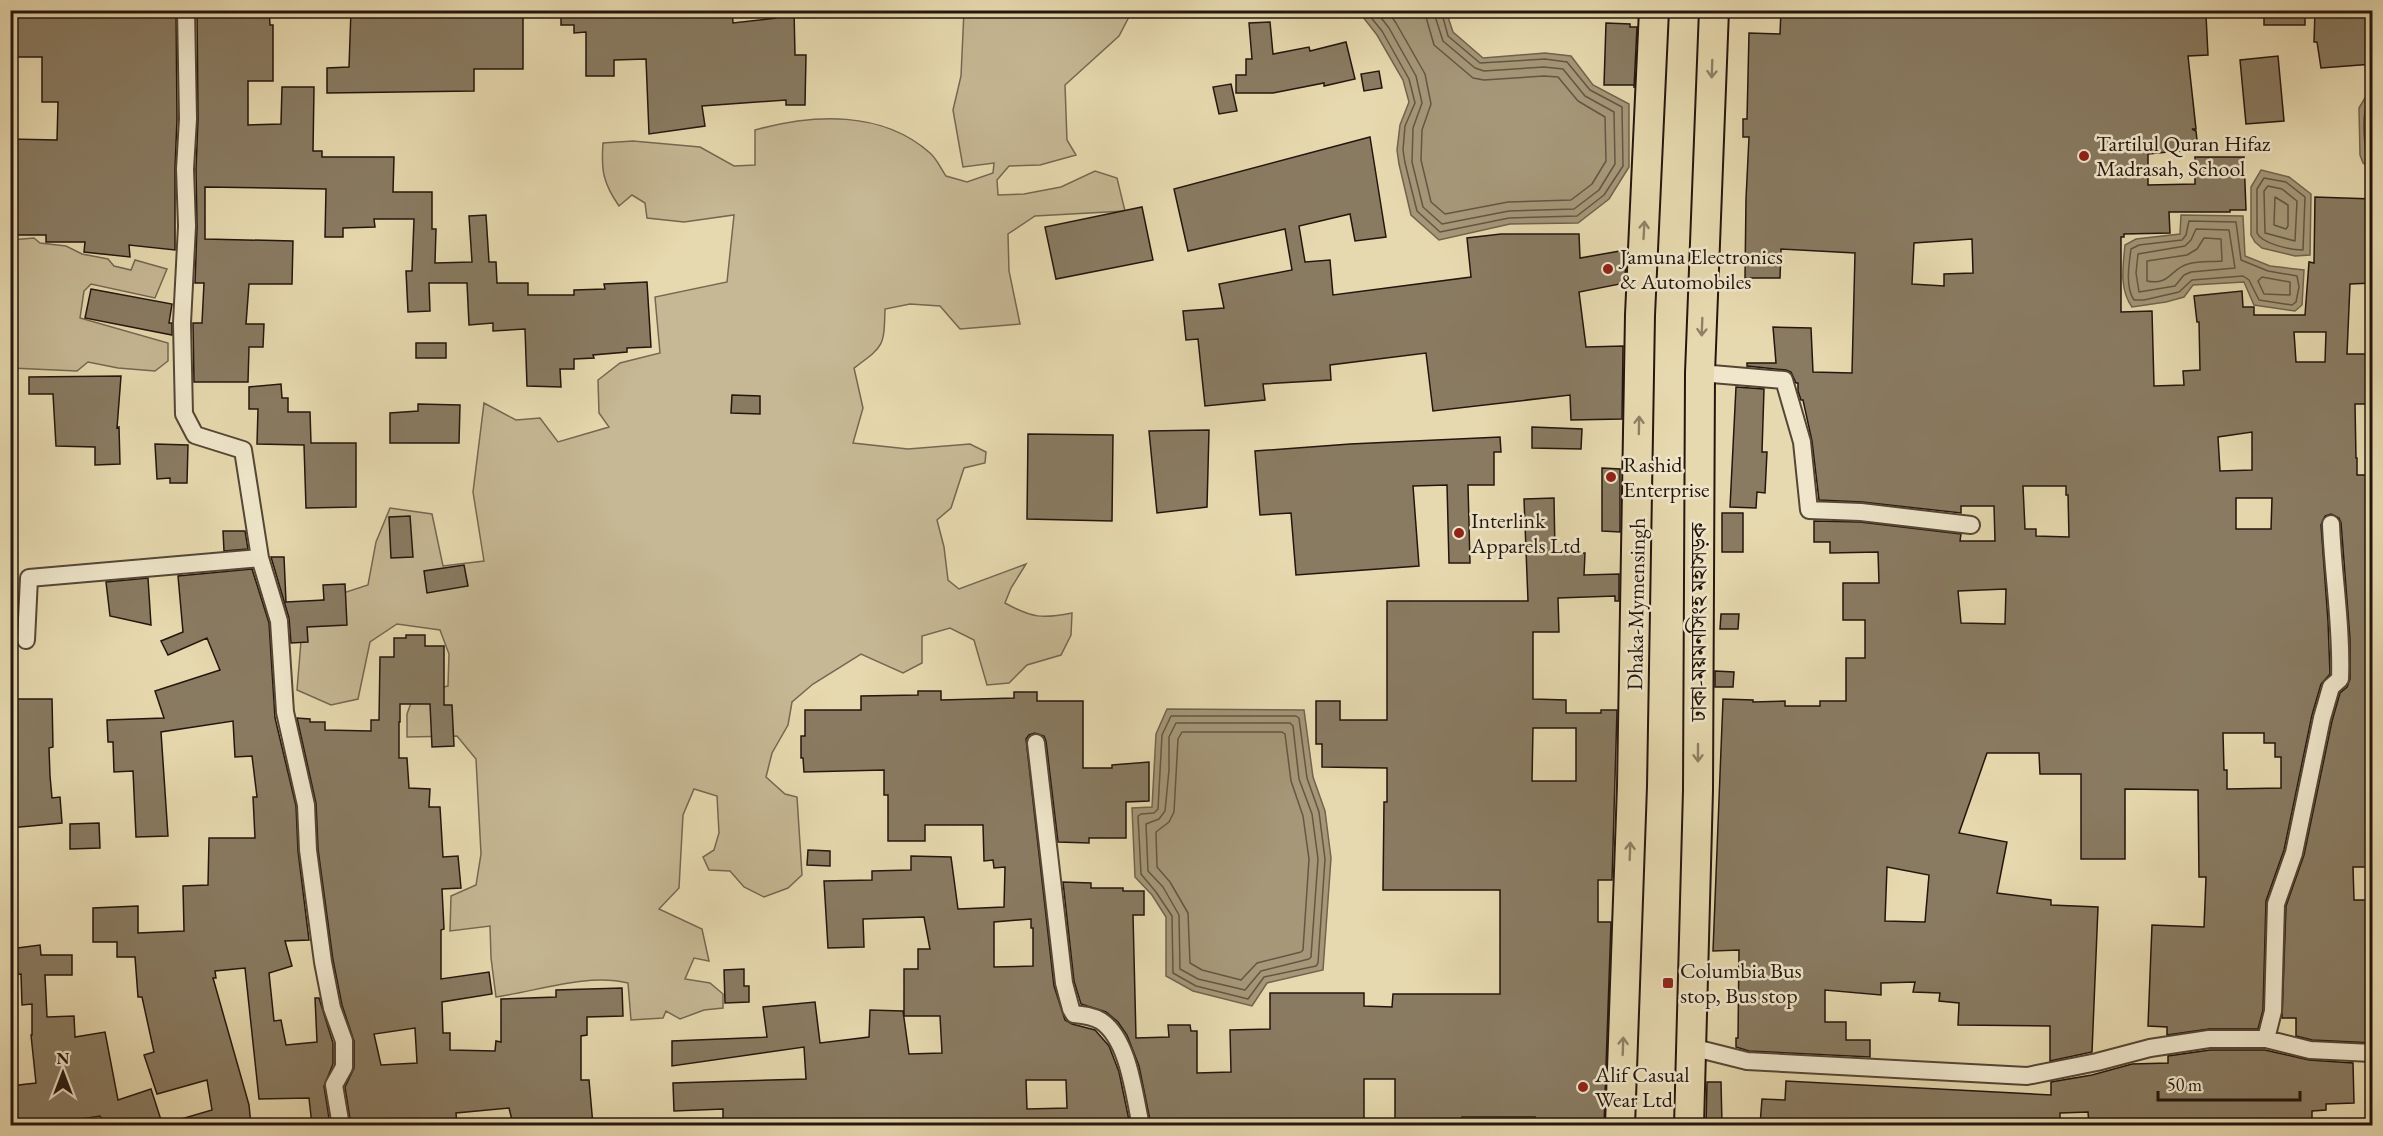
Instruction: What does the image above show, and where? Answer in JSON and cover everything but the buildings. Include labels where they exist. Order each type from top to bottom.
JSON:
[{"type":"highway","name":"Dhaka-Mymensingh","points":[[1620,1125],[1634,739],[1640,315],[1654,10]]},
{"type":"highway","name":"ঢাকা-ময়মনসিংহ মহাসড়ক","points":[[1689,1125],[1698,778],[1700,373],[1714,10]]},
{"type":"street","points":[[186,10],[188,119],[185,169],[187,226],[182,323],[184,414],[195,435],[243,450],[260,558],[279,621],[285,712],[306,805],[308,850],[323,962],[332,1008],[344,1041],[344,1067],[334,1085],[341,1125]]},
{"type":"street","points":[[1700,373],[1784,380],[1802,442],[1809,510],[1861,512],[1971,525]]},
{"type":"street","points":[[2266,1039],[2272,1011],[2276,904],[2294,853],[2322,718],[2331,687],[2340,679],[2342,644],[2331,524]]},
{"type":"street","points":[[27,640],[28,578],[260,558]]},
{"type":"street","points":[[1036,743],[1064,983],[1071,1009],[1074,1014],[1093,1017],[1102,1022],[1114,1034],[1125,1056],[1141,1125]]},
{"type":"street","points":[[1691,1047],[1747,1061],[2027,1076],[2097,1062],[2150,1048],[2198,1040],[2266,1039],[2310,1050],[2373,1053]]},
{"type":"shaded area","points":[[964,11],[1132,11],[1119,36],[1065,85],[1067,140],[1076,155],[1040,165],[1009,166],[997,180],[998,195],[1024,194],[1061,187],[1095,171],[1117,178],[1125,211],[1035,216],[1008,234],[1009,271],[1020,324],[960,329],[940,306],[910,304],[885,309],[883,339],[877,350],[854,368],[863,408],[853,443],[908,449],[970,444],[986,452],[985,463],[964,468],[951,508],[937,520],[944,547],[948,580],[959,589],[1026,564],[1011,588],[1005,603],[1037,616],[1072,613],[1071,635],[1061,655],[1027,665],[1009,683],[987,685],[974,640],[950,628],[922,636],[922,663],[903,673],[861,654],[813,684],[792,702],[788,725],[772,753],[766,777],[785,794],[797,797],[802,875],[788,888],[764,897],[744,887],[730,871],[709,870],[703,857],[714,850],[719,833],[717,796],[694,789],[683,815],[679,888],[659,909],[702,929],[709,961],[694,958],[685,979],[710,983],[723,994],[723,1008],[704,1010],[680,1019],[666,1011],[663,1018],[631,1020],[628,983],[612,980],[579,981],[496,997],[490,926],[450,931],[451,896],[476,885],[481,854],[476,759],[457,736],[407,737],[407,714],[415,692],[448,686],[449,654],[440,630],[397,624],[370,642],[358,699],[331,705],[297,690],[301,641],[300,607],[368,585],[376,542],[390,508],[432,514],[443,566],[484,561],[473,492],[484,403],[516,420],[540,418],[558,442],[609,427],[599,413],[598,380],[620,363],[660,353],[655,297],[727,282],[734,215],[684,222],[647,218],[645,203],[632,195],[619,206],[604,176],[603,143],[633,141],[700,147],[734,166],[755,165],[755,130],[800,121],[846,119],[891,129],[911,139],[932,155],[946,176],[967,182],[993,173],[994,163],[963,167],[953,110],[961,76]]},
{"type":"shaded area","points":[[34,238],[40,243],[66,246],[82,254],[108,259],[114,266],[131,270],[135,260],[167,269],[155,298],[91,284],[84,291],[80,318],[168,343],[168,361],[155,371],[118,368],[88,362],[77,371],[11,368],[11,240]]},
{"type":"water","points":[[1360,10],[1446,11],[1453,32],[1483,58],[1545,53],[1571,56],[1593,85],[1629,104],[1629,167],[1609,199],[1578,223],[1510,224],[1439,240],[1411,215],[1397,150],[1400,125],[1409,102],[1403,80],[1377,35],[1359,12]]},
{"type":"water","points":[[2369,91],[2372,92],[2372,169],[2363,163],[2360,155],[2359,108]]},
{"type":"water","points":[[2261,170],[2289,177],[2311,194],[2310,255],[2295,256],[2262,248],[2255,242],[2251,235],[2251,187]]},
{"type":"water","points":[[2181,215],[2243,216],[2245,256],[2270,266],[2304,270],[2302,305],[2295,311],[2254,305],[2244,282],[2193,285],[2184,297],[2132,307],[2124,285],[2125,245],[2136,239],[2180,234]]},
{"type":"water","points":[[1167,709],[1304,710],[1313,777],[1325,811],[1331,858],[1323,970],[1267,983],[1252,1006],[1193,991],[1166,976],[1166,917],[1152,895],[1135,877],[1132,808],[1152,807],[1156,734]]},
{"type":"place","name":"Tartilul Quran Hifaz Madrasah, School","points":[[2084,156]]},
{"type":"place","name":"Jamuna Electronics & Automobiles","points":[[1608,269]]},
{"type":"place","name":"Rashid Enterprise","points":[[1611,477]]},
{"type":"place","name":"Interlink Apparels Ltd","points":[[1459,533]]},
{"type":"place","name":"Columbia Bus stop, Bus stop","points":[[1668,983]]},
{"type":"place","name":"Alif Casual Wear Ltd","points":[[1583,1087]]}]
